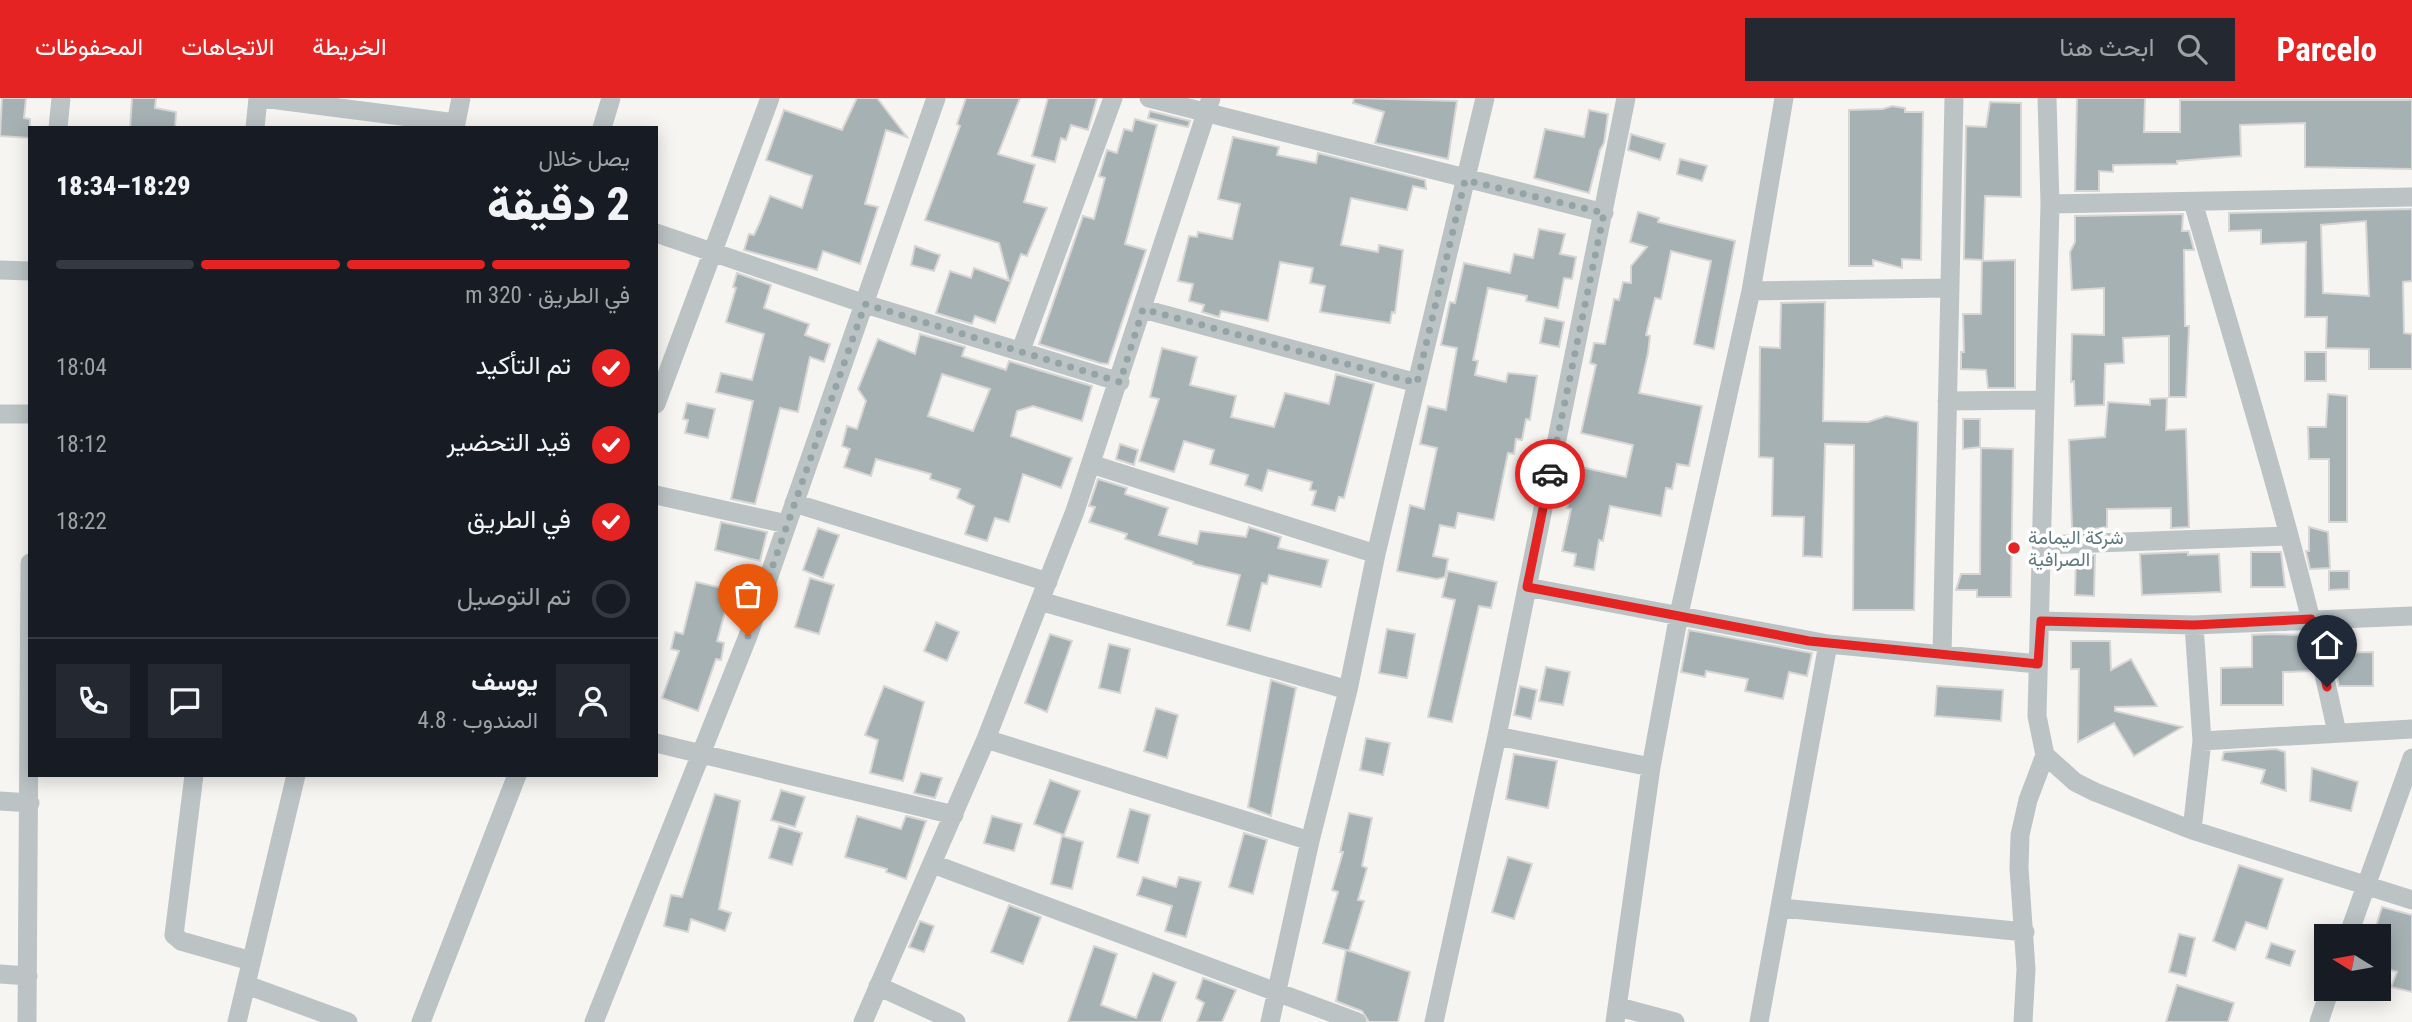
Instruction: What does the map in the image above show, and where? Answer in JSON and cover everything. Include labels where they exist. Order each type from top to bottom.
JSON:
[{"type":"street","points":[[58,126],[61,98]]},
{"type":"street","points":[[254,126],[260,98],[455,125],[461,98]]},
{"type":"street","points":[[603,126],[611,98]]},
{"type":"street","points":[[658,399],[770,98]]},
{"type":"street","points":[[594,1022],[748,636],[936,98]]},
{"type":"street","points":[[1021,350],[1113,98]]},
{"type":"street","points":[[1149,98],[1209,105],[1465,180],[1604,213]]},
{"type":"street","points":[[1270,1022],[1310,841],[1348,690],[1376,554],[1485,98]]},
{"type":"street","points":[[1434,1022],[1497,736],[1626,98]]},
{"type":"street","points":[[1675,1022],[1617,1014],[1651,767],[1679,614],[1751,291],[1784,98]]},
{"type":"street","points":[[1942,655],[1954,98]]},
{"type":"street","points":[[2023,1022],[2025,932],[2019,868],[2020,835],[2028,800],[2045,755],[2037,716],[2050,205],[2047,98]]},
{"type":"street","points":[[863,1022],[986,739],[1048,582],[1120,382],[1209,105]]},
{"type":"street","points":[[2050,205],[2412,197]]},
{"type":"street","points":[[2193,202],[2289,536],[2337,733]]},
{"type":"street","points":[[658,234],[865,304],[1120,382]]},
{"type":"street","points":[[0,270],[28,271]]},
{"type":"street","points":[[1751,291],[1949,288]]},
{"type":"street","points":[[1143,309],[1417,383]]},
{"type":"street","points":[[1947,401],[2045,400]]},
{"type":"street","points":[[0,414],[28,414]]},
{"type":"street","points":[[1091,464],[1376,554]]},
{"type":"street","points":[[658,495],[787,524]]},
{"type":"street","points":[[794,503],[1048,582]]},
{"type":"street","points":[[2042,545],[2289,536]]},
{"type":"street","points":[[1527,587],[1679,614],[1772,635],[2038,664]]},
{"type":"street","points":[[1040,601],[1348,690]]},
{"type":"street","points":[[2041,621],[2194,625],[2412,616]]},
{"type":"street","points":[[2192,830],[2202,741],[2194,625]]},
{"type":"street","points":[[1759,1022],[1782,908],[1828,643]]},
{"type":"street","points":[[2202,741],[2412,729]]},
{"type":"street","points":[[1497,736],[1651,767]]},
{"type":"street","points":[[986,739],[1310,841]]},
{"type":"street","points":[[658,743],[954,815]]},
{"type":"street","points":[[2045,755],[2085,787],[2192,830],[2412,900]]},
{"type":"street","points":[[2352,924],[2407,781],[2412,758]]},
{"type":"street","points":[[27,1022],[30,777]]},
{"type":"street","points":[[194,777],[174,935],[181,941],[251,961]]},
{"type":"street","points":[[237,1022],[296,777]]},
{"type":"street","points":[[421,1022],[515,777]]},
{"type":"street","points":[[0,801],[30,803]]},
{"type":"street","points":[[933,864],[1277,995],[1357,1022]]},
{"type":"street","points":[[1782,908],[2025,932]]},
{"type":"street","points":[[0,974],[28,976]]},
{"type":"street","points":[[247,985],[348,1022]]},
{"type":"street","points":[[878,986],[956,1022]]},
{"type":"street","points":[[2319,1022],[2326,1001]]},
{"type":"building","points":[[2,98],[26,98],[24,118],[30,119],[28,138],[0,136]]},
{"type":"building","points":[[132,98],[156,98],[155,108],[176,112],[175,126],[130,126]]},
{"type":"building","points":[[857,98],[877,98],[907,137],[886,130],[865,204],[878,207],[860,264],[823,251],[817,270],[744,250],[749,234],[754,235],[770,196],[802,208],[812,176],[766,160],[784,110],[842,130]]},
{"type":"building","points":[[966,98],[1020,98],[998,154],[1035,165],[1024,202],[1047,208],[1027,256],[1021,254],[995,323],[975,316],[972,324],[936,313],[950,271],[971,278],[974,268],[1009,281],[999,243],[925,220],[960,126],[957,124]]},
{"type":"building","points":[[1048,98],[1097,98],[1088,130],[1071,125],[1066,140],[1061,138],[1055,162],[1032,156]]},
{"type":"building","points":[[1354,98],[1457,101],[1448,159],[1375,143],[1384,112],[1353,103]]},
{"type":"building","points":[[2077,98],[2145,98],[2144,132],[2180,132],[2180,100],[2412,100],[2412,169],[2305,167],[2305,123],[2240,125],[2241,156],[2177,161],[2177,164],[2113,165],[2113,172],[2099,171],[2099,191],[2075,191]]},
{"type":"building","points":[[1990,102],[2021,103],[2021,197],[1985,196],[1983,260],[1964,259],[1966,126],[1986,127]]},
{"type":"building","points":[[1892,106],[1905,108],[1905,112],[1923,112],[1921,260],[1902,259],[1902,268],[1873,260],[1873,266],[1849,266],[1849,110],[1883,109]]},
{"type":"building","points":[[1589,110],[1608,114],[1604,143],[1589,193],[1534,178],[1545,129],[1584,137]]},
{"type":"building","points":[[1150,111],[1190,121],[1188,127],[1148,118]]},
{"type":"building","points":[[1135,119],[1157,125],[1125,244],[1146,250],[1108,364],[1100,363],[1039,344],[1083,216],[1094,219],[1105,178],[1099,176],[1107,150],[1117,153],[1124,129],[1132,131]]},
{"type":"building","points":[[1631,134],[1665,144],[1660,160],[1628,150]]},
{"type":"building","points":[[1233,137],[1279,147],[1277,155],[1316,163],[1318,153],[1425,180],[1426,189],[1413,186],[1407,210],[1351,198],[1341,245],[1378,252],[1379,245],[1403,250],[1395,313],[1392,312],[1390,323],[1320,312],[1325,286],[1310,283],[1313,268],[1280,262],[1268,321],[1221,311],[1219,317],[1202,312],[1204,305],[1189,301],[1193,284],[1178,281],[1189,236],[1197,237],[1198,232],[1232,239],[1240,204],[1218,199]]},
{"type":"building","points":[[1680,159],[1707,166],[1702,181],[1677,174]]},
{"type":"building","points":[[2412,209],[2412,281],[2403,282],[2404,333],[2412,334],[2412,369],[2369,369],[2369,349],[2326,348],[2327,317],[2305,317],[2306,242],[2261,244],[2261,230],[2229,231],[2229,213]],"holes":[[[2366,221],[2369,296],[2323,293],[2321,225]]]},
{"type":"building","points":[[1638,212],[1659,218],[1658,222],[1735,241],[1714,349],[1694,344],[1711,261],[1671,251],[1661,299],[1655,298],[1646,335],[1650,336],[1648,353],[1639,393],[1702,406],[1689,466],[1677,464],[1672,489],[1666,488],[1661,516],[1610,506],[1603,541],[1599,540],[1594,570],[1574,566],[1576,554],[1562,551],[1571,509],[1567,508],[1576,466],[1626,477],[1633,445],[1581,433],[1596,365],[1590,363],[1594,343],[1605,344],[1614,299],[1619,300],[1623,282],[1631,283],[1631,266],[1647,247],[1630,242]]},
{"type":"building","points":[[2183,214],[2182,231],[2189,231],[2194,250],[2184,250],[2185,326],[2189,326],[2186,397],[2169,397],[2169,336],[2123,338],[2124,363],[2105,364],[2104,405],[2075,406],[2074,381],[2071,382],[2072,334],[2104,335],[2104,288],[2072,290],[2070,252],[2075,242],[2075,216]]},
{"type":"building","points":[[1539,229],[1565,234],[1560,254],[1576,257],[1572,279],[1564,278],[1558,308],[1526,301],[1527,296],[1488,288],[1473,360],[1478,361],[1475,375],[1506,382],[1508,373],[1537,376],[1530,420],[1526,419],[1522,440],[1516,439],[1514,454],[1508,453],[1494,520],[1458,513],[1455,528],[1440,525],[1433,556],[1448,559],[1445,577],[1437,579],[1397,571],[1410,505],[1424,509],[1437,448],[1420,444],[1428,406],[1446,410],[1457,348],[1441,345],[1450,302],[1455,303],[1464,263],[1510,273],[1514,254],[1533,258]]},
{"type":"building","points":[[915,246],[940,255],[934,271],[911,265]]},
{"type":"building","points":[[2015,260],[2015,388],[1988,388],[1986,370],[1961,369],[1961,352],[1964,352],[1963,314],[1981,314],[1982,261]]},
{"type":"building","points":[[737,273],[771,285],[764,308],[809,324],[805,335],[830,344],[824,362],[810,357],[798,412],[780,408],[755,504],[731,499],[753,401],[716,392],[721,373],[752,380],[764,334],[726,322],[736,288],[733,287]]},
{"type":"building","points":[[1825,302],[1823,421],[1868,422],[1886,416],[1918,422],[1914,610],[1853,610],[1854,445],[1825,444],[1822,557],[1803,556],[1804,517],[1772,516],[1773,458],[1759,457],[1760,347],[1780,348],[1781,303]]},
{"type":"building","points":[[1545,318],[1564,322],[1559,347],[1540,343]]},
{"type":"building","points":[[920,334],[965,347],[962,356],[1006,370],[1009,361],[1092,386],[1082,421],[1033,406],[1017,411],[1011,436],[1072,458],[1061,488],[1023,474],[1009,522],[995,518],[987,541],[965,534],[974,506],[957,498],[960,489],[930,479],[931,474],[876,459],[871,476],[844,467],[850,449],[842,446],[847,426],[857,429],[866,401],[858,389],[878,339],[915,354]],"holes":[[[942,374],[990,389],[973,431],[928,416]]]},
{"type":"building","points":[[1162,348],[1197,357],[1190,385],[1236,396],[1231,417],[1274,427],[1285,393],[1329,404],[1336,374],[1374,384],[1344,498],[1339,497],[1335,511],[1312,505],[1316,491],[1310,490],[1312,482],[1268,470],[1262,491],[1245,485],[1248,475],[1210,464],[1214,450],[1184,441],[1174,472],[1139,461],[1159,399],[1150,397]]},
{"type":"building","points":[[2305,352],[2326,352],[2326,381],[2305,381]]},
{"type":"building","points":[[2328,394],[2347,396],[2347,522],[2329,522],[2329,459],[2309,459],[2308,427],[2326,427]]},
{"type":"building","points":[[2167,398],[2166,430],[2186,429],[2189,527],[2171,528],[2171,508],[2107,509],[2107,527],[2076,532],[2076,528],[2072,528],[2069,440],[2105,437],[2108,402],[2150,405],[2150,399]]},
{"type":"building","points":[[687,403],[715,409],[708,438],[685,433],[688,420],[683,419]]},
{"type":"building","points":[[1963,419],[1980,419],[1980,447],[1963,449]]},
{"type":"building","points":[[1120,444],[1138,450],[1134,465],[1116,459]]},
{"type":"building","points":[[1981,448],[2013,449],[2011,597],[1977,597],[1977,590],[1956,590],[1961,574],[1980,574]]},
{"type":"building","points":[[1098,479],[1127,488],[1125,494],[1168,508],[1159,535],[1197,544],[1200,531],[1246,537],[1249,527],[1281,537],[1278,548],[1328,560],[1321,587],[1269,575],[1267,584],[1262,583],[1250,631],[1227,625],[1240,575],[1193,564],[1125,539],[1127,534],[1089,522],[1095,507],[1089,506]]},
{"type":"building","points":[[721,522],[767,532],[760,561],[715,550]]},
{"type":"building","points":[[2309,527],[2328,532],[2330,568],[2310,569],[2306,551],[2309,551]]},
{"type":"building","points":[[818,528],[839,535],[823,578],[803,570]]},
{"type":"building","points":[[2188,552],[2188,555],[2219,554],[2221,592],[2142,595],[2140,554]]},
{"type":"building","points":[[2251,552],[2281,552],[2285,587],[2251,587]]},
{"type":"building","points":[[2095,555],[2094,596],[2075,595],[2076,556]]},
{"type":"building","points":[[1448,571],[1497,582],[1491,608],[1479,606],[1452,722],[1428,717],[1455,600],[1442,597]]},
{"type":"building","points":[[2329,571],[2349,571],[2349,589],[2329,590]]},
{"type":"building","points":[[810,578],[834,585],[819,634],[795,627]]},
{"type":"building","points":[[696,582],[731,590],[717,641],[724,643],[721,660],[716,659],[698,711],[662,698],[679,651],[671,649],[675,632],[683,634]]},
{"type":"building","points":[[936,622],[959,632],[947,661],[924,651]]},
{"type":"building","points":[[1387,629],[1415,634],[1407,678],[1379,673]]},
{"type":"building","points":[[1689,630],[1812,653],[1807,676],[1789,672],[1783,699],[1745,691],[1748,679],[1706,671],[1705,677],[1681,672]]},
{"type":"building","points":[[2327,633],[2335,634],[2335,653],[2373,652],[2373,686],[2339,686]]},
{"type":"building","points":[[1050,634],[1072,641],[1047,712],[1025,703]]},
{"type":"building","points":[[2252,635],[2302,635],[2311,671],[2283,672],[2283,705],[2221,705],[2221,668],[2252,667]]},
{"type":"building","points":[[2071,641],[2110,641],[2111,670],[2131,659],[2157,706],[2115,707],[2115,711],[2182,727],[2134,756],[2114,723],[2078,742],[2079,669],[2071,669]]},
{"type":"building","points":[[1109,644],[1130,649],[1120,693],[1099,688]]},
{"type":"building","points":[[1546,667],[1570,672],[1563,705],[1539,701]]},
{"type":"building","points":[[1271,680],[1296,688],[1271,816],[1248,807]]},
{"type":"building","points":[[884,686],[924,702],[903,781],[870,773],[878,740],[865,735]]},
{"type":"building","points":[[1520,686],[1537,690],[1531,719],[1514,715]]},
{"type":"building","points":[[1937,686],[2003,690],[2001,721],[1935,716]]},
{"type":"building","points":[[1156,708],[1178,715],[1167,758],[1144,751]]},
{"type":"building","points":[[1366,738],[1390,743],[1383,775],[1360,770]]},
{"type":"building","points":[[2276,749],[2285,752],[2286,791],[2261,783],[2265,770],[2222,760],[2224,752]]},
{"type":"building","points":[[1514,754],[1557,761],[1548,808],[1506,799]]},
{"type":"building","points":[[2312,768],[2358,782],[2351,811],[2310,801]]},
{"type":"building","points":[[921,773],[942,778],[935,798],[914,793]]},
{"type":"building","points":[[1050,780],[1080,791],[1064,835],[1034,824]]},
{"type":"building","points":[[781,790],[805,797],[795,827],[771,820]]},
{"type":"building","points":[[715,794],[740,801],[719,909],[731,913],[725,931],[691,919],[688,932],[664,926],[671,895],[682,897]]},
{"type":"building","points":[[1130,809],[1150,815],[1138,863],[1117,857]]},
{"type":"building","points":[[1349,813],[1372,818],[1362,866],[1367,868],[1358,900],[1364,901],[1349,951],[1410,972],[1398,1022],[1369,1022],[1362,1011],[1336,1001],[1346,950],[1323,943],[1338,892],[1332,890],[1343,852],[1340,852]]},
{"type":"building","points":[[857,816],[901,829],[906,816],[926,821],[906,879],[886,872],[887,869],[845,857]]},
{"type":"building","points":[[992,816],[1022,824],[1014,851],[984,843]]},
{"type":"building","points":[[779,826],[802,833],[792,865],[769,858]]},
{"type":"building","points":[[1244,833],[1267,840],[1253,894],[1229,887]]},
{"type":"building","points":[[1062,836],[1083,842],[1072,889],[1051,884]]},
{"type":"building","points":[[1508,857],[1532,864],[1514,919],[1492,912]]},
{"type":"building","points":[[2239,865],[2283,879],[2267,929],[2246,922],[2235,950],[2213,941]]},
{"type":"building","points":[[1143,877],[1176,887],[1179,877],[1201,882],[1186,937],[1165,931],[1172,906],[1137,895]]},
{"type":"building","points":[[1009,905],[1041,917],[1023,964],[991,952]]},
{"type":"building","points":[[2382,907],[2412,915],[2412,992],[2391,987],[2397,972],[2391,970],[2391,924],[2377,924]]},
{"type":"building","points":[[920,921],[934,926],[924,952],[909,947]]},
{"type":"building","points":[[2179,934],[2195,938],[2186,976],[2169,972]]},
{"type":"building","points":[[2271,943],[2295,951],[2290,966],[2266,958]]},
{"type":"building","points":[[1094,946],[1117,954],[1101,1005],[1136,1018],[1153,973],[1176,982],[1161,1022],[1068,1022]]},
{"type":"building","points":[[1203,978],[1236,990],[1222,1022],[1197,1022],[1204,1003],[1196,998]]},
{"type":"building","points":[[2177,985],[2234,1003],[2228,1022],[2166,1022]]},
{"type":"way so far","points":[[748,636],[865,304],[1120,382],[1143,309],[1417,383],[1465,180],[1604,213],[1550,474]]},
{"type":"place","name":"شركة اليمامة الصرافية","points":[[2014,548]]},
{"type":"route","points":[[1550,474],[1527,587],[1809,641],[2038,664],[2041,621],[2194,625],[2311,619],[2327,687]]}]
